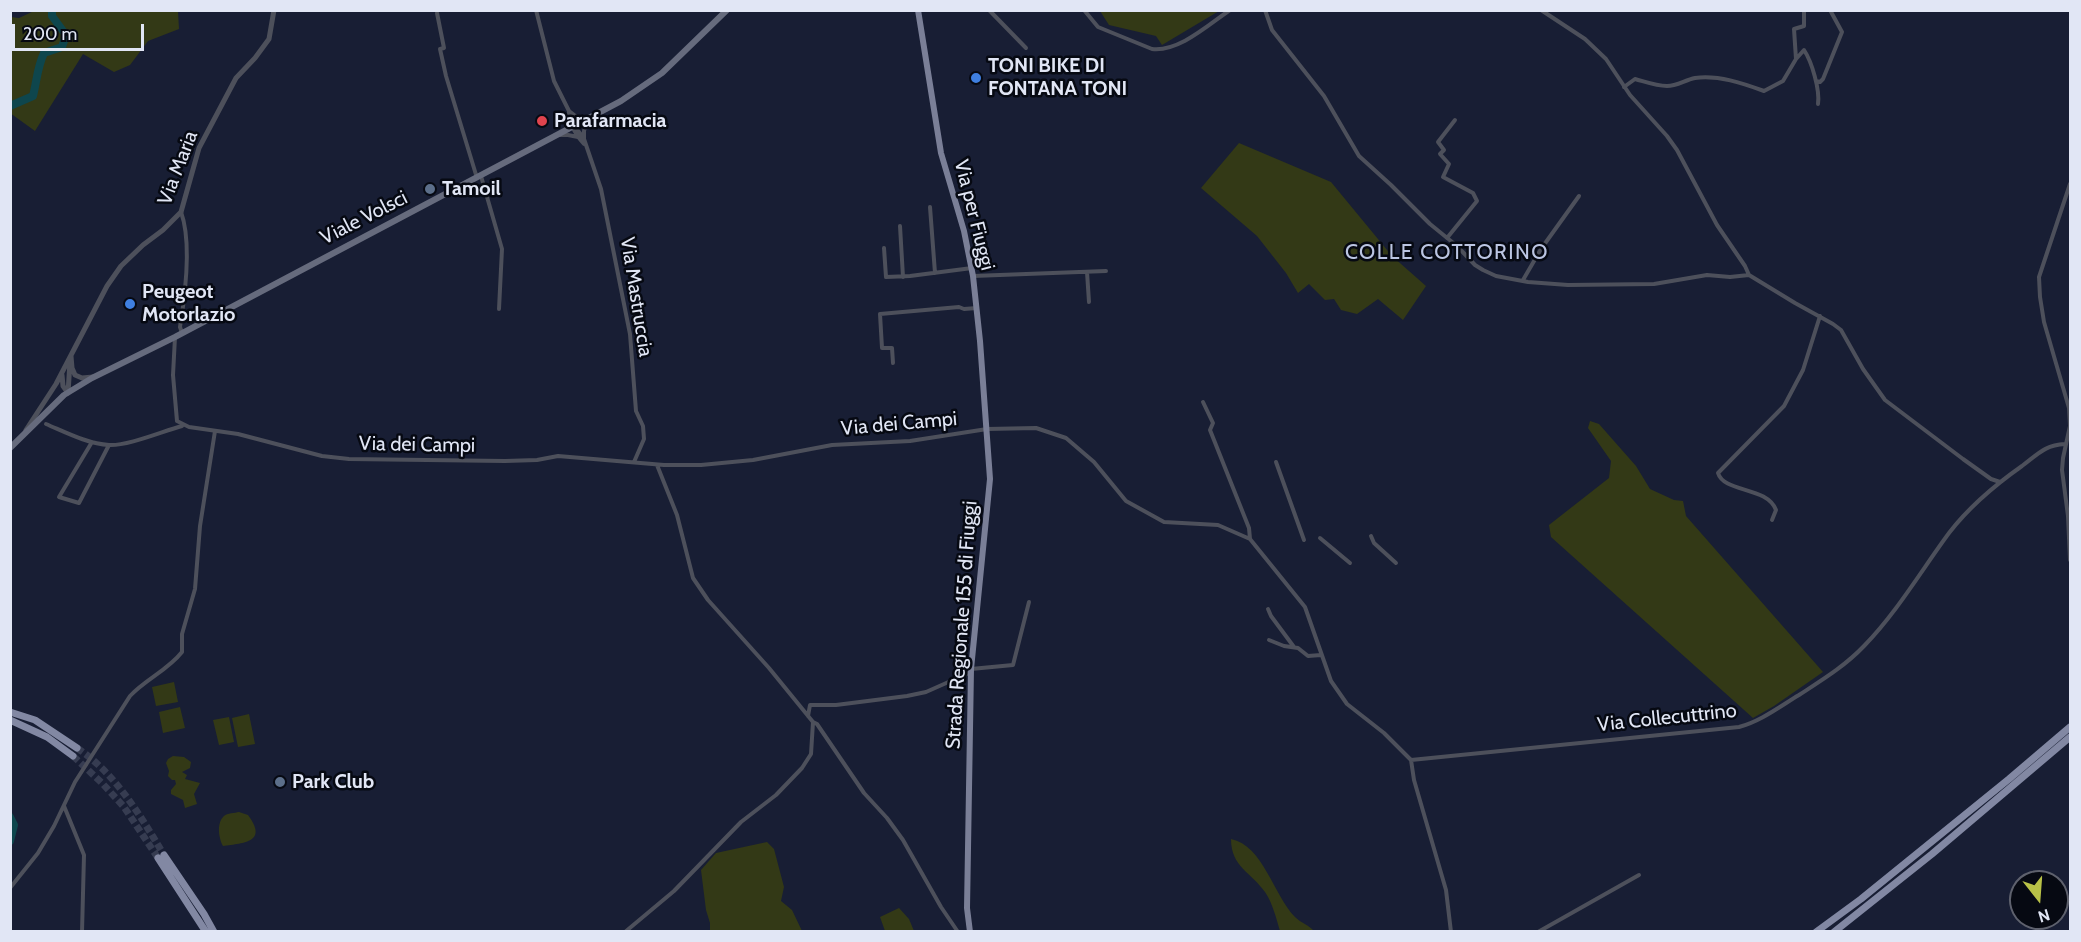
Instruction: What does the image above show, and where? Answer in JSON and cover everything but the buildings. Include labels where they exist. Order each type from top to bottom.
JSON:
[{"type":"highway","points":[[10,712],[35,720],[77,748]]},
{"type":"highway","points":[[10,720],[47,737],[73,756]]},
{"type":"highway","points":[[1816,932],[1861,899],[2070,727]]},
{"type":"highway","points":[[1834,932],[1932,854],[2070,737]]},
{"type":"highway","points":[[206,932],[161,857],[204,914],[214,932]]},
{"type":"main road","name":"Viale Volsci","points":[[10,448],[68,393],[96,376],[175,337],[621,101],[662,73],[727,10]]},
{"type":"main road","name":"Via per Fiuggi","points":[[918,10],[941,153],[964,231],[972,268],[987,429]]},
{"type":"main road","name":"Strada Regionale 155 di Fiuggi","points":[[970,932],[967,908],[971,670],[990,478],[987,429]]},
{"type":"street","name":"Via Maria","points":[[17,442],[44,405],[107,286],[121,266],[181,212],[199,148],[236,78],[269,39],[274,10]]},
{"type":"street","points":[[536,10],[551,74],[570,114],[587,120],[580,137],[559,135],[570,114]]},
{"type":"street","points":[[989,10],[1026,48]]},
{"type":"street","points":[[1084,10],[1098,27],[1152,49],[1161,50],[1178,45],[1230,10]]},
{"type":"street","points":[[1265,10],[1272,30],[1323,96],[1357,154],[1474,265],[1483,270],[1496,276],[1568,285],[1662,283],[1684,277],[1707,275],[1730,277],[1749,274]]},
{"type":"street","points":[[1541,10],[1596,48],[1606,58],[1624,87],[1677,150],[1717,225],[1749,274],[1841,330],[1863,369],[1892,407],[1991,479],[2000,482]]},
{"type":"street","points":[[1796,59],[1794,29],[1804,26],[1804,10]]},
{"type":"street","points":[[1816,81],[1820,82],[1823,79],[1842,32],[1830,10]]},
{"type":"street","points":[[437,13],[444,48],[440,49],[446,76],[502,249],[499,309]]},
{"type":"street","points":[[1624,87],[1635,79],[1650,84],[1674,86],[1695,78],[1703,78],[1730,79],[1764,91],[1783,81],[1804,50],[1819,91],[1818,104]]},
{"type":"street","name":"Via Mastruccia","points":[[570,114],[570,124],[575,127],[585,144],[601,189],[630,334],[636,411],[643,426],[644,439],[634,462]]},
{"type":"street","points":[[1447,238],[1477,201],[1473,193],[1443,177],[1449,164],[1440,154],[1444,150],[1438,142],[1455,120]]},
{"type":"street","points":[[2070,184],[2039,277],[2044,322],[2069,408],[2070,426],[2062,470],[2068,516],[2070,560]]},
{"type":"street","points":[[1523,280],[1541,249],[1579,196]]},
{"type":"street","points":[[930,207],[935,273]]},
{"type":"street","points":[[181,212],[186,268],[180,327],[182,333]]},
{"type":"street","points":[[900,226],[903,277]]},
{"type":"street","points":[[884,248],[886,276],[903,277],[972,268]]},
{"type":"street","points":[[973,276],[1106,271]]},
{"type":"street","points":[[1088,272],[1089,302]]},
{"type":"street","points":[[893,363],[892,348],[882,348],[880,314],[959,307],[977,308]]},
{"type":"street","points":[[1772,520],[1776,510],[1771,502],[1757,493],[1722,480],[1718,473],[1784,406],[1803,370],[1820,316]]},
{"type":"street","points":[[175,337],[172,375],[177,421],[183,425]]},
{"type":"street","points":[[71,355],[75,375],[82,378],[96,376]]},
{"type":"street","points":[[68,393],[71,355]]},
{"type":"street","points":[[64,368],[62,381],[68,393]]},
{"type":"street","points":[[1203,402],[1213,423],[1210,430],[1249,528],[1250,539]]},
{"type":"street","points":[[46,424],[92,442],[109,445],[183,425]]},
{"type":"street","name":"Via dei Campi","points":[[183,425],[238,434],[302,452],[349,459],[505,461],[537,460],[558,456],[701,465],[753,460],[832,445],[910,441],[987,429],[1036,428],[1066,438],[1094,462],[1126,501],[1164,522],[1218,525],[1250,539],[1305,607],[1331,681],[1347,704],[1384,733],[1411,760]]},
{"type":"street","points":[[10,888],[38,853],[75,782],[130,696],[174,663],[183,652],[182,634],[195,589],[200,526],[215,431]]},
{"type":"street","points":[[92,442],[59,497],[64,500],[79,503],[109,445]]},
{"type":"street","name":"Via Collecuttrino","points":[[1411,760],[1751,724],[1841,667],[1865,645],[1966,513],[2000,482],[2043,449],[2052,444],[2065,444]]},
{"type":"street","points":[[1276,462],[1304,540]]},
{"type":"street","points":[[657,464],[677,515],[693,578],[708,600],[817,724],[864,793],[903,840],[958,932]]},
{"type":"street","points":[[1371,536],[1374,543],[1396,563]]},
{"type":"street","points":[[1320,538],[1350,563]]},
{"type":"street","points":[[808,716],[810,705],[832,705],[907,696],[926,692],[971,670],[1011,667],[1015,663],[1029,602]]},
{"type":"street","points":[[1268,609],[1270,616],[1295,647]]},
{"type":"street","points":[[1269,640],[1298,648],[1308,656],[1321,655]]},
{"type":"street","points":[[626,932],[674,891],[741,822],[776,795],[802,768],[811,754],[813,722]]},
{"type":"street","points":[[1411,760],[1414,780],[1446,890],[1451,932]]},
{"type":"street","points":[[63,806],[84,855],[82,932]]},
{"type":"street","points":[[1538,932],[1639,874]]},
{"type":"green space","points":[[34,11],[178,11],[179,29],[148,41],[130,65],[114,72],[83,54],[35,131],[10,113],[11,17],[19,18]]},
{"type":"green space","points":[[1100,11],[1219,11],[1162,45],[1156,36],[1109,25]]},
{"type":"green space","points":[[1239,143],[1331,182],[1392,256],[1426,286],[1403,320],[1378,299],[1357,314],[1341,310],[1334,299],[1325,300],[1309,284],[1298,293],[1286,273],[1257,236],[1201,188]]},
{"type":"green space","points":[[1590,421],[1599,424],[1636,466],[1650,489],[1674,500],[1683,501],[1686,516],[1823,672],[1753,718],[1551,537],[1549,525],[1609,478],[1611,461],[1588,428]]},
{"type":"green space","points":[[174,682],[178,702],[156,706],[152,687]]},
{"type":"green space","points":[[180,707],[185,728],[163,733],[159,712]]},
{"type":"green space","points":[[249,714],[255,744],[238,747],[232,718]]},
{"type":"green space","points":[[229,717],[234,742],[219,745],[213,720]]},
{"type":"green space","points":[[173,756],[184,757],[191,762],[190,768],[182,772],[187,775],[185,779],[200,783],[194,794],[197,804],[185,808],[183,800],[171,794],[176,784],[175,780],[168,776],[166,763]]},
{"type":"green space","points":[[239,812],[248,815],[254,824],[255,836],[246,842],[223,846],[219,831],[221,819],[227,814]]},
{"type":"green space","points":[[1231,839],[1242,843],[1252,851],[1288,908],[1297,919],[1314,931],[1280,931],[1268,897],[1260,885],[1238,863],[1234,856]]},
{"type":"green space","points":[[767,842],[774,849],[784,887],[781,901],[792,910],[802,931],[710,931],[701,870],[716,853]]},
{"type":"green space","points":[[899,908],[909,919],[914,931],[885,931],[880,917]]},
{"type":"waterway","points":[[10,106],[33,96],[38,69],[44,53],[62,47],[66,35],[52,16],[52,10]]},
{"type":"waterway","points":[[10,817],[14,825],[10,841]]},
{"type":"tunnel","points":[[77,748],[104,770],[126,796],[164,855]]},
{"type":"tunnel","points":[[73,756],[124,807],[158,858]]},
{"type":"place","name":"TONI BIKE DI FONTANA TONI","points":[[976,78]]},
{"type":"place","name":"Parafarmacia","points":[[542,121]]},
{"type":"place","name":"Tamoil","points":[[430,189]]},
{"type":"place","name":"Peugeot Motorlazio","points":[[130,304]]},
{"type":"place","name":"Park Club","points":[[280,782]]},
{"type":"district","name":"COLLE COTTORINO","points":[[1447,253]]}]
